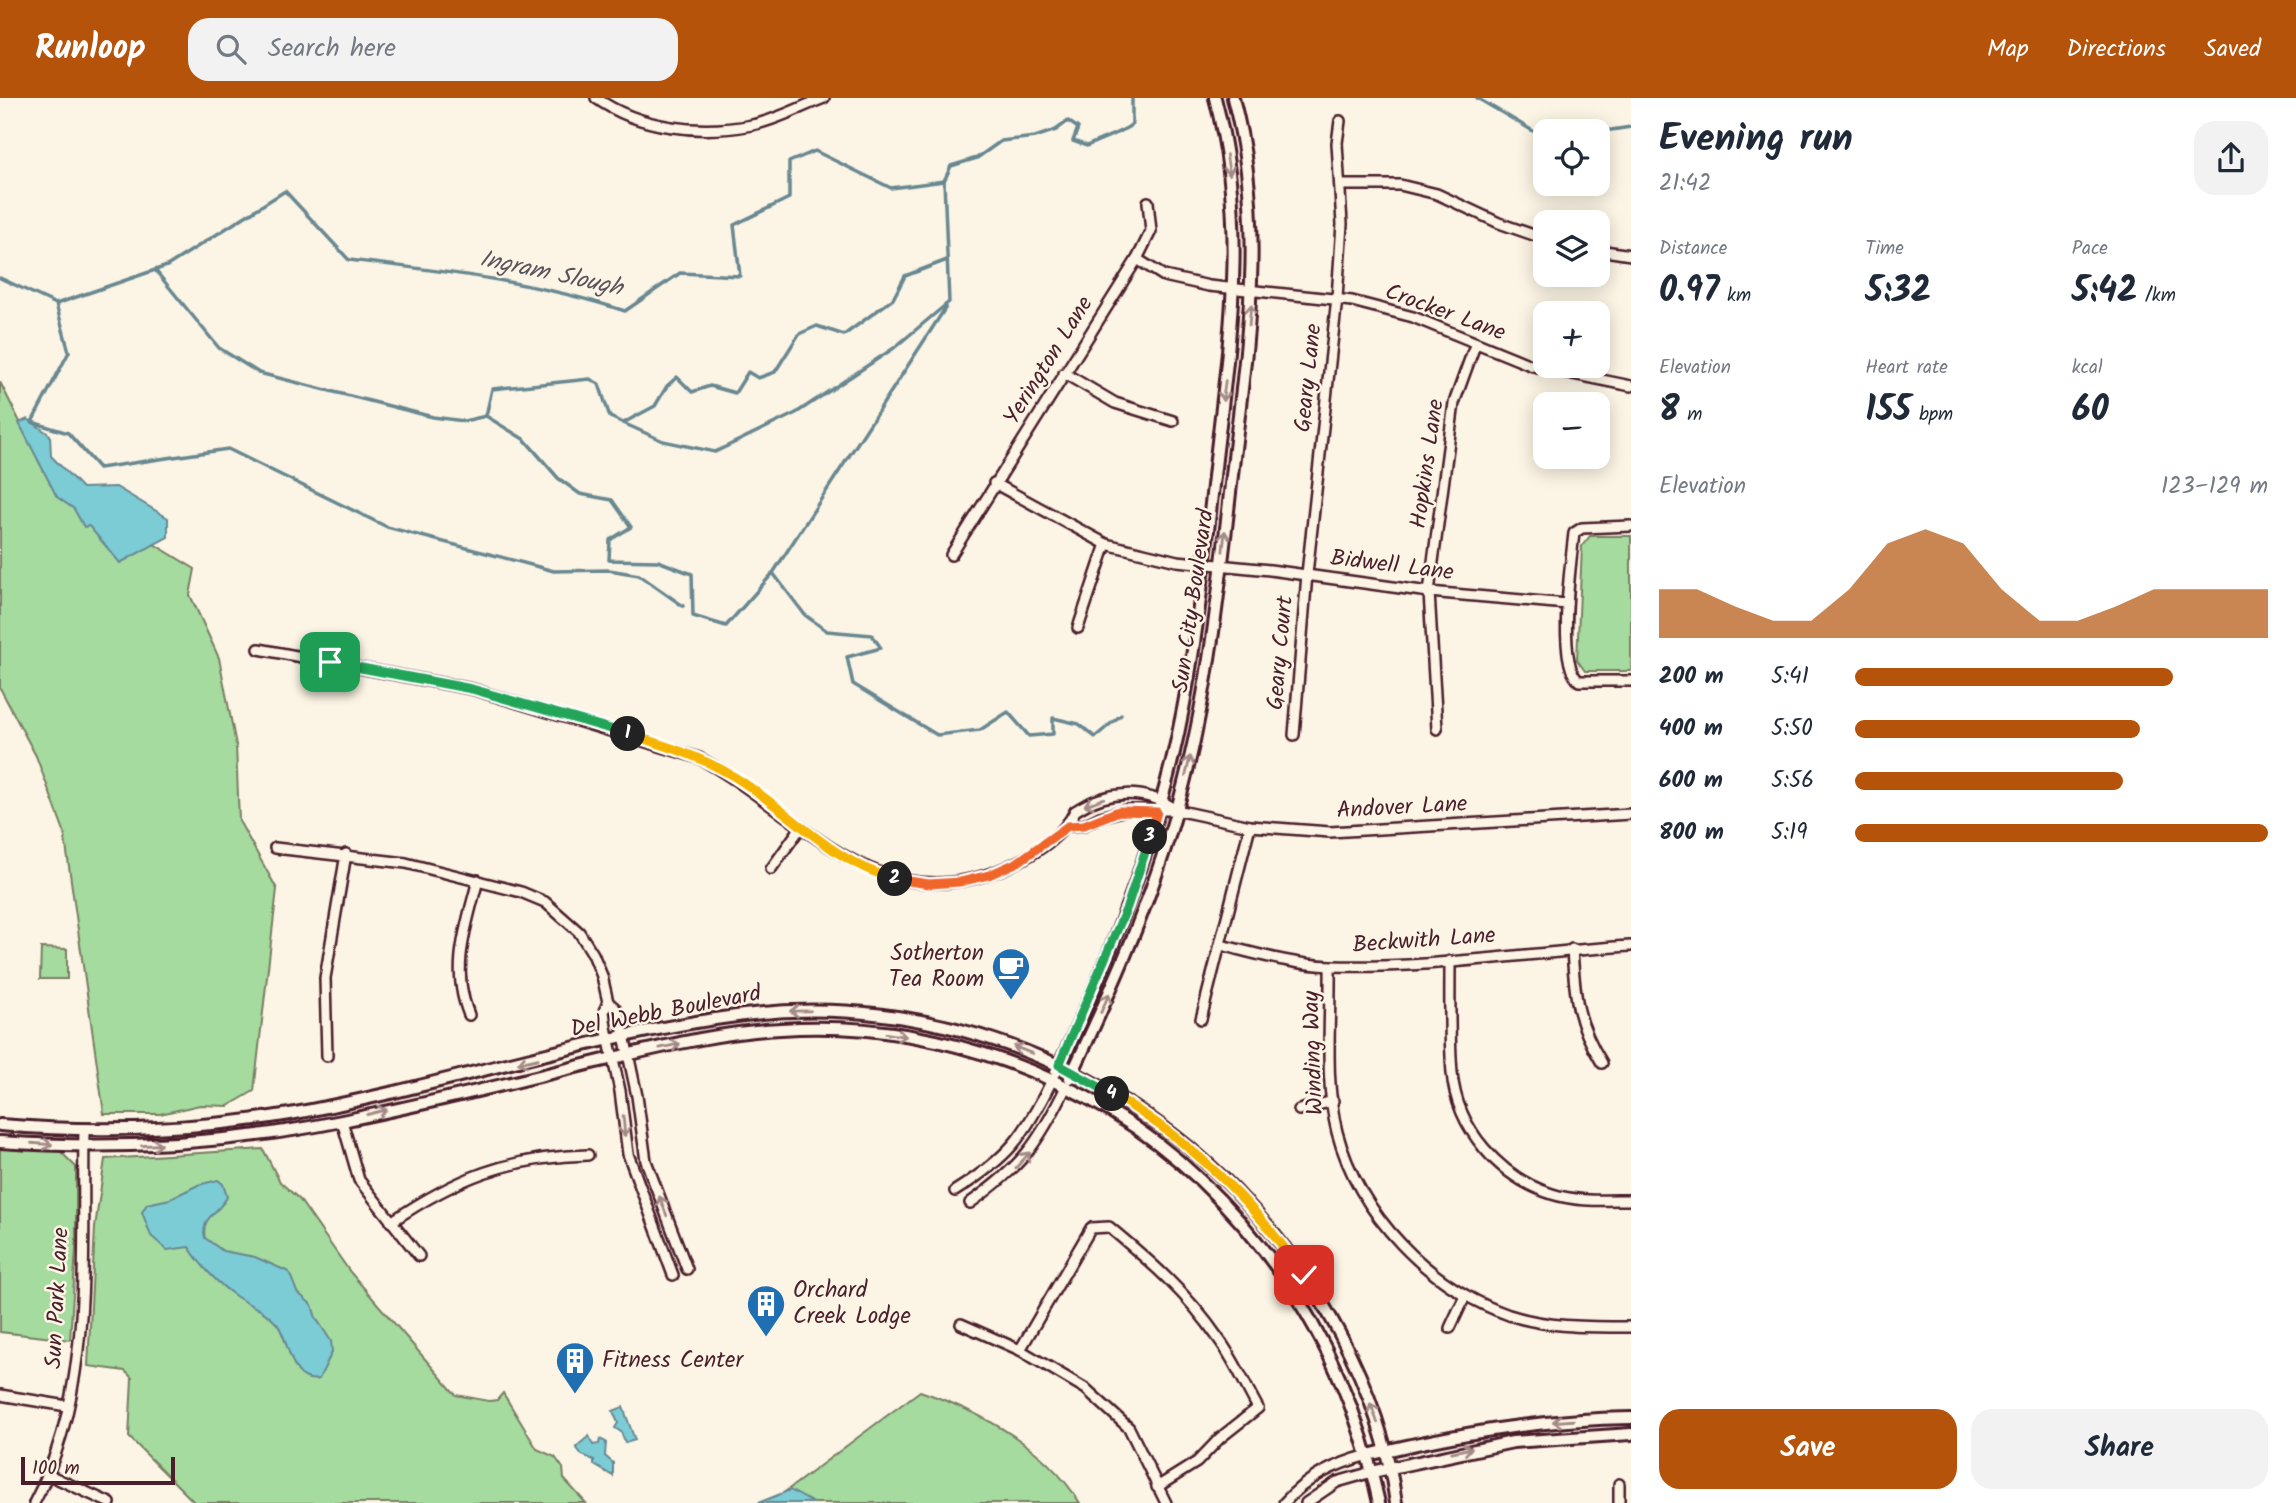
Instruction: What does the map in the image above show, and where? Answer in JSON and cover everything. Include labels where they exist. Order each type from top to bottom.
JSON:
[{"type":"street","points":[[596,98],[640,119],[702,130],[753,125],[803,102],[824,98]]},
{"type":"street","name":"Sun City Boulevard","points":[[1052,1080],[1127,907],[1157,812],[1185,702],[1213,565],[1243,290],[1232,188],[1215,98]]},
{"type":"street","name":"Sun City Boulevard","points":[[1066,1087],[1143,914],[1176,810],[1206,681],[1213,565],[1243,290],[1250,186],[1233,98]]},
{"type":"street","name":"Geary Lane","points":[[1307,575],[1337,298],[1342,224],[1337,143],[1340,121]]},
{"type":"street","points":[[1341,185],[1400,185],[1437,194],[1499,223],[1533,235]]},
{"type":"street","name":"Yerington Lane","points":[[951,555],[1137,259],[1151,231],[1148,202]]},
{"type":"street","points":[[1610,252],[1631,255]]},
{"type":"street","name":"Crocker Lane","points":[[1137,259],[1164,276],[1243,290],[1337,298],[1413,317],[1475,345],[1546,370],[1631,386]]},
{"type":"street","name":"Hopkins Lane","points":[[1437,729],[1429,592],[1454,403],[1475,345]]},
{"type":"street","points":[[1064,373],[1115,403],[1173,421]]},
{"type":"street","name":"Bidwell Lane","points":[[994,483],[1105,544],[1177,561],[1429,592],[1567,604]]},
{"type":"street","points":[[1631,526],[1582,528],[1574,533],[1567,604],[1573,677],[1579,681],[1631,681]]},
{"type":"street","points":[[1078,628],[1105,544]]},
{"type":"street","name":"Geary Court","points":[[1294,735],[1307,575]]},
{"type":"street","points":[[259,649],[472,689],[656,742],[699,758],[734,776],[801,827],[863,867],[892,879],[929,884],[960,882],[989,875],[1018,862],[1068,826],[1075,811],[1107,797],[1139,794],[1161,799],[1176,810]]},
{"type":"street","points":[[1068,826],[1084,825],[1119,811],[1176,810]]},
{"type":"street","name":"Andover Lane","points":[[1176,810],[1250,826],[1330,832],[1631,814]]},
{"type":"street","points":[[1200,1019],[1250,826]]},
{"type":"street","points":[[771,869],[801,827]]},
{"type":"street","points":[[275,848],[346,854],[406,863],[521,892],[545,902],[563,915],[593,954],[608,1002],[615,1008],[625,1038],[646,1161],[687,1269]]},
{"type":"street","points":[[327,1056],[325,978],[346,854]]},
{"type":"street","points":[[469,1015],[462,997],[460,947],[478,880]]},
{"type":"street","name":"Beckwith Lane","points":[[1221,944],[1275,958],[1330,967],[1450,961],[1631,946]]},
{"type":"street","points":[[1572,950],[1575,999],[1584,1034],[1602,1063]]},
{"type":"street","points":[[1450,961],[1452,1075],[1459,1107],[1476,1138],[1499,1165],[1527,1184],[1553,1194],[1586,1200],[1631,1200]]},
{"type":"street","name":"Winding Way","points":[[1330,967],[1333,1101],[1337,1131],[1367,1201],[1412,1255],[1465,1296],[1511,1316],[1559,1326],[1631,1327]]},
{"type":"street","points":[[608,1002],[604,1011],[628,1154],[673,1275]]},
{"type":"street","name":"Del Webb Boulevard","points":[[0,1125],[84,1130],[189,1126],[286,1114],[625,1038],[747,1015],[835,1012],[898,1018],[969,1032],[1059,1065],[1119,1098],[1180,1139],[1226,1180],[1265,1222],[1304,1275],[1337,1330],[1364,1389],[1386,1451],[1396,1503]]},
{"type":"street","name":"Del Webb Boulevard","points":[[0,1142],[84,1146],[190,1142],[342,1121],[628,1055],[748,1032],[807,1028],[863,1030],[965,1049],[1052,1080],[1135,1127],[1214,1193],[1253,1235],[1292,1286],[1324,1339],[1349,1394],[1368,1455],[1379,1503]]},
{"type":"street","points":[[955,1191],[996,1164],[1019,1140],[1052,1080]]},
{"type":"street","points":[[970,1203],[1007,1176],[1032,1150],[1066,1087]]},
{"type":"street","points":[[1299,1110],[1333,1101]]},
{"type":"street","points":[[342,1121],[359,1180],[419,1256]]},
{"type":"street","name":"Sun Park Lane","points":[[34,1503],[49,1475],[75,1373],[81,1315],[84,1130]]},
{"type":"street","points":[[391,1222],[443,1189],[496,1167],[551,1156],[588,1154]]},
{"type":"street","points":[[1020,1350],[1091,1228],[1109,1227],[1160,1269],[1193,1303],[1220,1340],[1258,1408],[1220,1438],[1197,1462],[1157,1487]]},
{"type":"street","points":[[1450,1328],[1465,1296]]},
{"type":"street","points":[[961,1324],[1020,1350],[1086,1389],[1129,1427],[1166,1503]]},
{"type":"street","points":[[0,1395],[67,1406]]},
{"type":"street","points":[[1284,1503],[1310,1478],[1330,1467],[1368,1455],[1510,1426],[1631,1418]]},
{"type":"street","points":[[1306,1503],[1337,1482],[1390,1467],[1513,1442],[1631,1434]]},
{"type":"street","points":[[49,1475],[110,1503]]},
{"type":"street","points":[[1619,1483],[1619,1503]]},
{"type":"green space","points":[[0,382],[20,422],[73,495],[195,569],[190,595],[219,658],[236,745],[239,821],[277,889],[254,1091],[228,1106],[200,1105],[160,1114],[104,1114],[64,831],[36,756],[0,688]]},
{"type":"green space","points":[[1590,536],[1631,536],[1631,671],[1585,671],[1577,660],[1582,546]]},
{"type":"green space","points":[[41,948],[67,949],[67,979],[40,979]]},
{"type":"green space","points":[[0,1146],[59,1150],[76,1167],[76,1249],[70,1340],[0,1332]]},
{"type":"green space","points":[[263,1149],[280,1182],[299,1199],[350,1272],[456,1395],[489,1401],[497,1400],[503,1393],[537,1449],[555,1457],[563,1468],[564,1479],[586,1503],[195,1503],[129,1437],[132,1378],[125,1371],[88,1366],[95,1227],[105,1159]]},
{"type":"green space","points":[[920,1391],[966,1409],[1030,1448],[1049,1464],[1080,1503],[770,1503]]},
{"type":"water","points":[[28,419],[50,435],[51,456],[82,488],[116,487],[168,518],[168,537],[120,563],[89,526],[84,527],[74,509],[57,497],[19,423]]},
{"type":"water","points":[[218,1180],[223,1184],[227,1197],[205,1225],[205,1238],[223,1251],[255,1257],[289,1272],[297,1292],[312,1305],[316,1318],[331,1341],[332,1352],[319,1379],[309,1379],[302,1375],[292,1360],[277,1324],[223,1287],[204,1268],[189,1247],[167,1250],[151,1236],[142,1212],[147,1204],[170,1199],[198,1185]]},
{"type":"water","points":[[623,1407],[635,1440],[625,1443],[621,1432],[615,1428],[618,1423],[613,1411]]},
{"type":"water","points":[[589,1436],[593,1445],[599,1444],[600,1439],[606,1442],[605,1456],[613,1463],[613,1476],[594,1465],[594,1460],[582,1455],[576,1447]]},
{"type":"water","points":[[790,1490],[813,1503],[758,1503]]},
{"type":"waterway","name":"Ingram Slough","points":[[0,278],[56,304],[167,266],[285,191],[349,260],[522,285],[625,311],[680,273],[740,276],[734,225],[789,198],[789,162],[815,151],[891,188],[944,181],[951,166],[977,158],[1001,141],[1035,137],[1056,130],[1068,121],[1078,128],[1073,141],[1087,146],[1118,133],[1132,124],[1132,98]]},
{"type":"waterway","name":"Ingram Slough","points":[[1477,98],[1533,131]]},
{"type":"waterway","name":"Ingram Slough","points":[[1610,130],[1631,127]]},
{"type":"waterway","points":[[486,416],[492,389],[590,379],[599,384],[610,417],[663,441],[715,452],[796,413],[894,348],[949,302],[944,181]]},
{"type":"waterway","points":[[625,422],[655,406],[667,386],[677,377],[692,392],[710,386],[735,393],[748,372],[758,378],[775,372],[799,334],[817,326],[844,335],[893,299],[905,276],[947,260]]},
{"type":"waterway","points":[[155,270],[219,348],[259,373],[433,417],[464,421],[486,416],[525,440],[558,478],[580,494],[612,500],[631,527],[610,540],[609,560],[658,561],[692,574],[693,616],[726,626],[773,573],[805,615],[827,631],[872,635],[881,648],[847,657],[853,684],[937,735],[980,730],[1008,712],[1029,736],[1053,734],[1053,718],[1079,724],[1095,737],[1121,715]]},
{"type":"waterway","points":[[56,304],[69,352],[32,422],[68,433],[99,468],[228,449],[387,527],[554,571],[609,570],[639,575],[683,606]]},
{"type":"waterway","points":[[773,573],[946,307]]},
{"type":"place","name":"Sotherton Tea Room","points":[[1011,1001]]},
{"type":"place","name":"Orchard Creek Lodge","points":[[766,1338]]},
{"type":"place","name":"Fitness Center","points":[[575,1395]]},
{"type":"route","points":[[330,662],[472,689],[656,742],[699,758],[734,776],[830,847],[863,867],[892,879],[929,884],[960,882],[989,875],[1018,862],[1068,826],[1084,825],[1119,811],[1157,812],[1127,907],[1059,1065],[1144,1113],[1180,1139],[1251,1206],[1286,1248],[1304,1275]]}]
